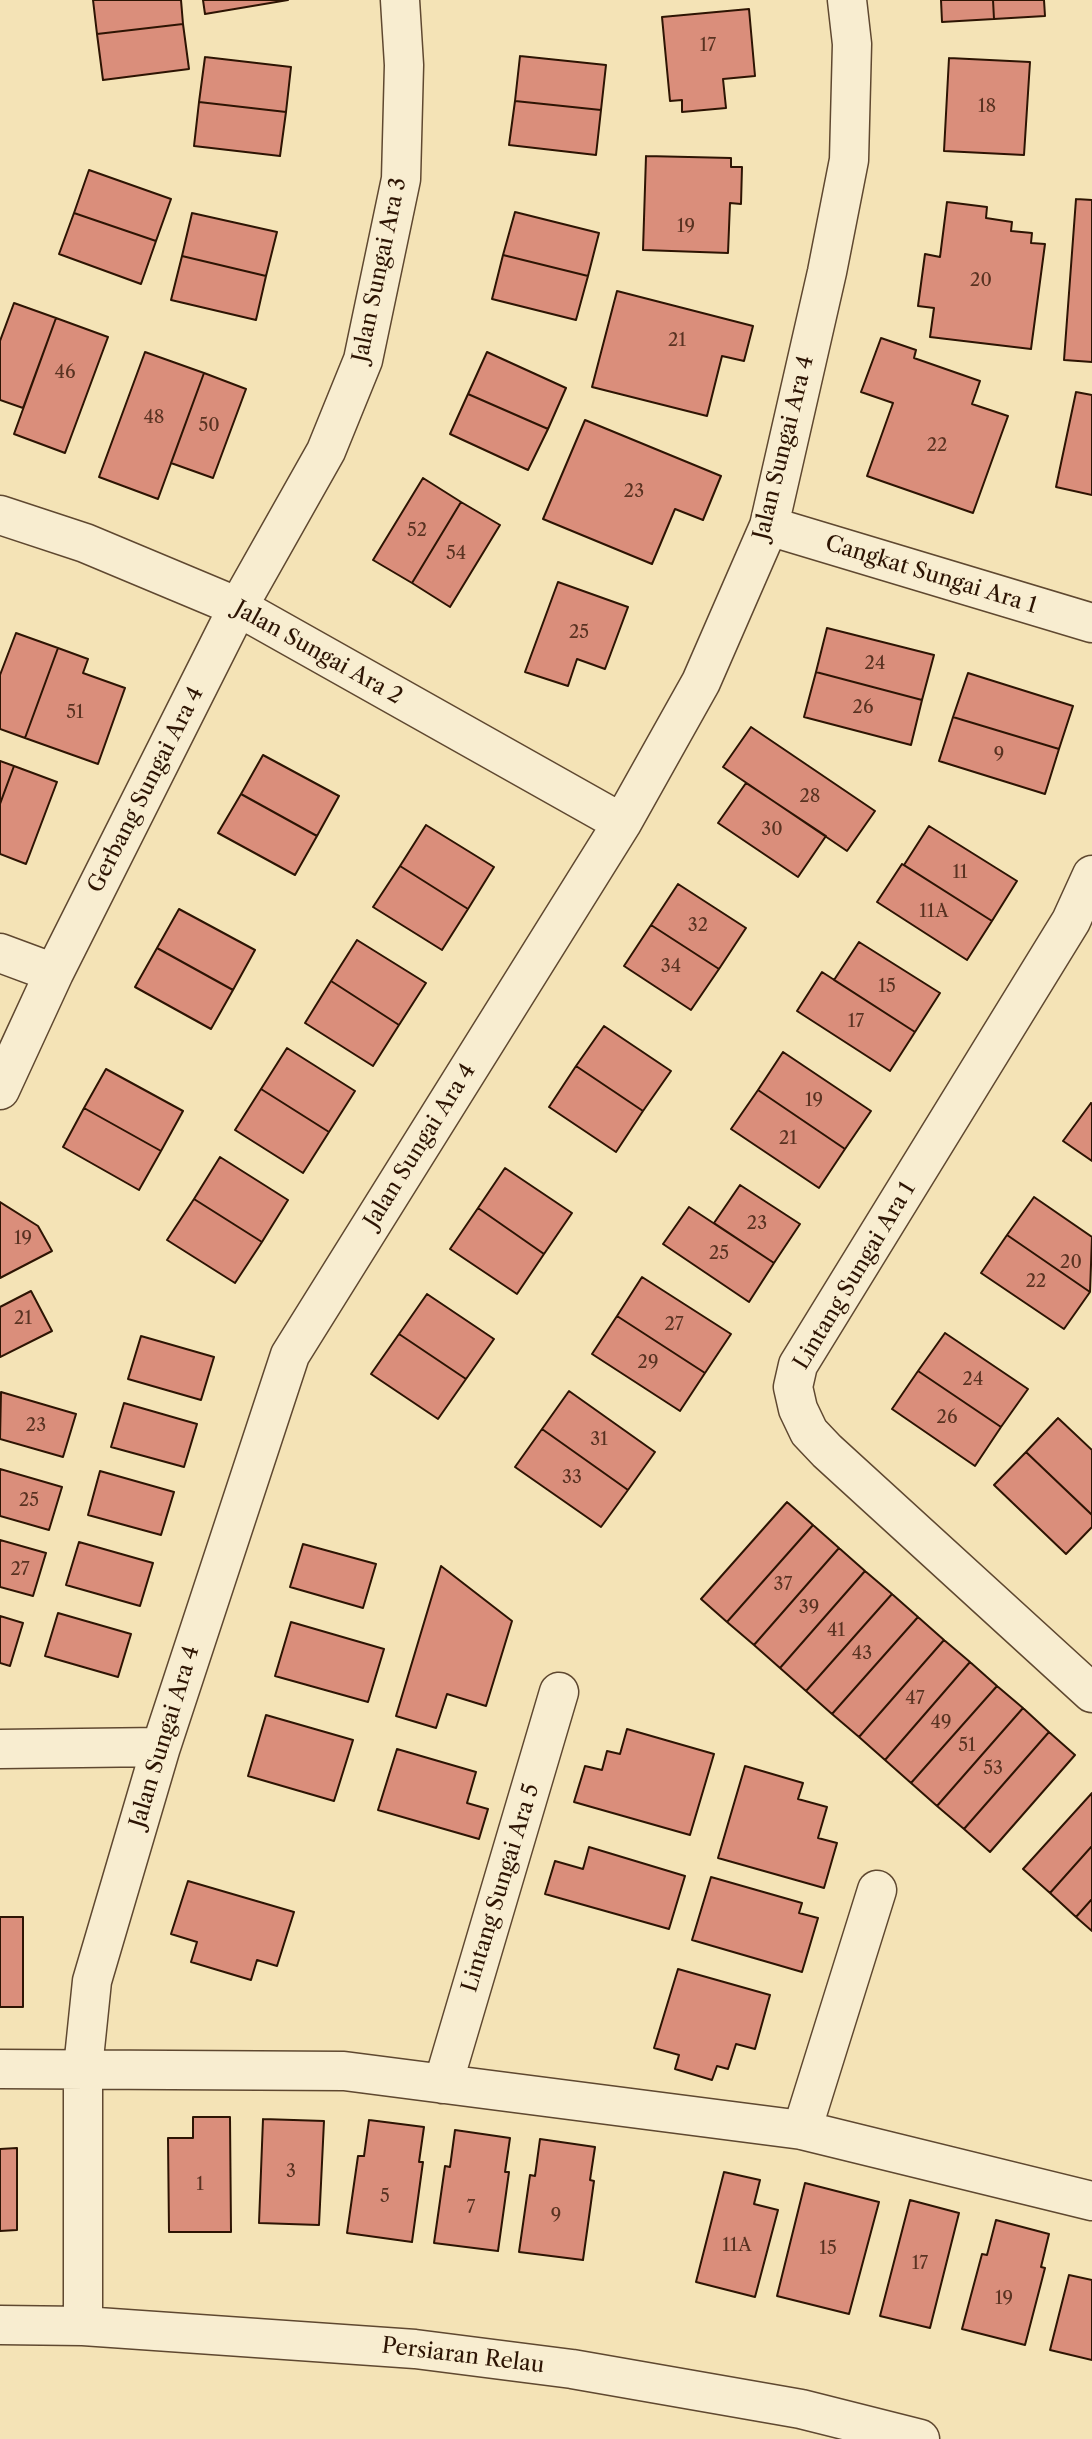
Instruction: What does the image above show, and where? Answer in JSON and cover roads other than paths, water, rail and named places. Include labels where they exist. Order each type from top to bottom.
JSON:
[{"type":"street","name":"Jalan Sungai Ara 3","points":[[238,607],[326,451],[363,360],[401,179],[404,65],[400,0]]},
{"type":"street","name":"Jalan Sungai Ara 4","points":[[83,2326],[83,2068],[92,1981],[161,1747],[290,1355],[622,823],[701,682],[769,526],[827,272],[849,160],[852,44],[847,0]]},
{"type":"street","name":"Jalan Sungai Ara 2","points":[[0,515],[85,543],[238,607],[622,823]]},
{"type":"street","name":"Cangkat Sungai Ara 1","points":[[769,526],[1092,623]]},
{"type":"street","name":"Gerbang Sungai Ara 4","points":[[0,1090],[54,973],[238,607]]},
{"type":"street","name":"Lintang Sungai Ara 1","points":[[1091,1689],[827,1451],[809,1432],[798,1409],[793,1387],[798,1365],[1071,921],[1092,875]]},
{"type":"street","points":[[0,953],[54,973]]},
{"type":"street","name":"Lintang Sungai Ara 5","points":[[443,2084],[559,1692]]},
{"type":"street","points":[[0,1749],[161,1747]]},
{"type":"street","points":[[802,2130],[877,1890]]},
{"type":"street","points":[[0,2069],[344,2071],[802,2130],[1092,2201]]},
{"type":"street","name":"Persiaran Relau","points":[[0,2325],[83,2326],[415,2349],[572,2369],[801,2409],[920,2439]]}]
